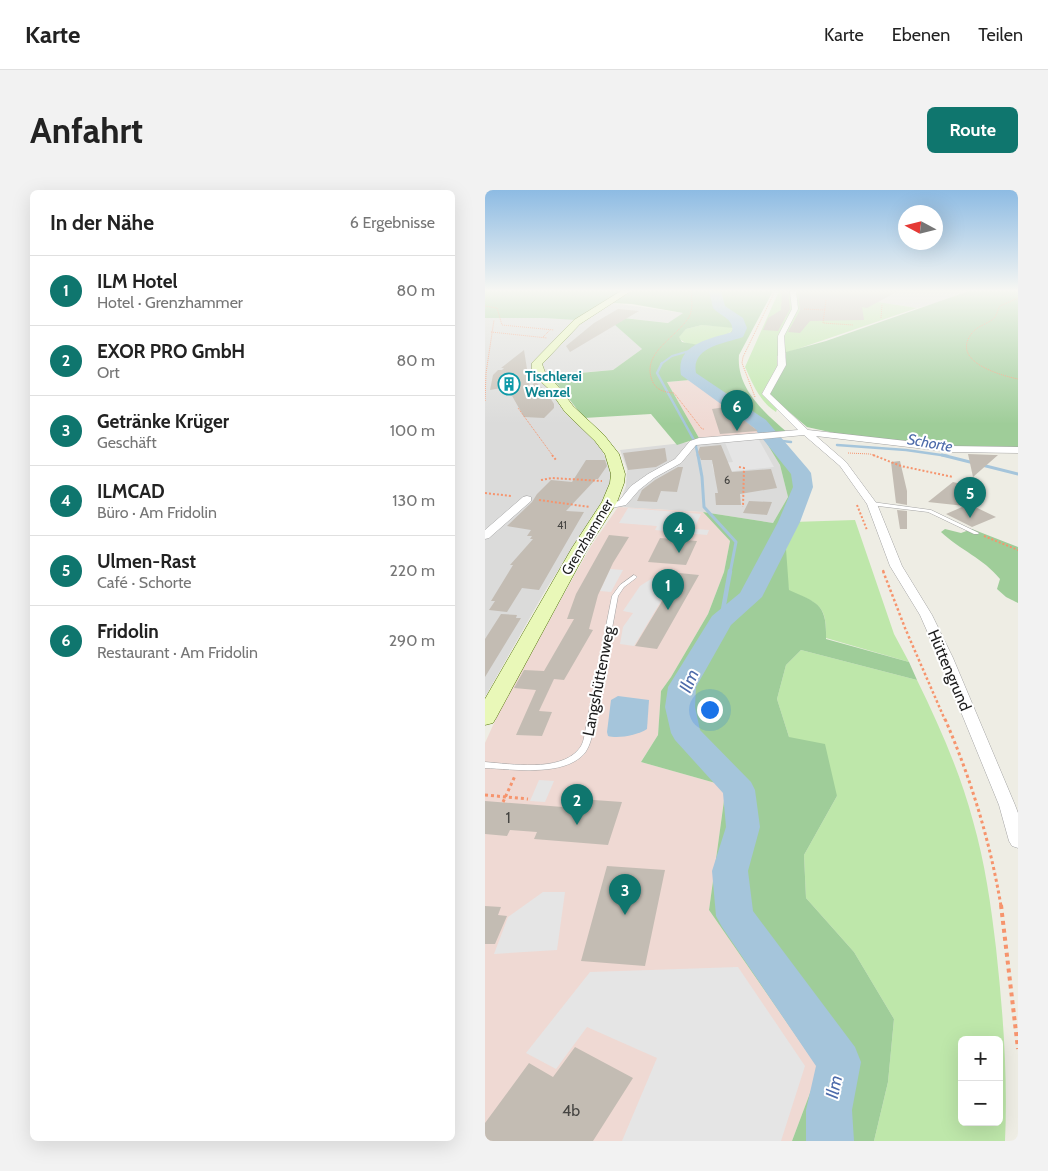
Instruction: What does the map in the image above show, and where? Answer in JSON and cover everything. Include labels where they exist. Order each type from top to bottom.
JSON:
[{"type":"main road","name":"Grenzhammer","points":[[485,718],[581,545],[607,506],[617,481],[616,466],[609,449],[569,410],[536,369],[541,358],[562,335]]},
{"type":"street","name":"Hüttengrund","points":[[781,335],[781,365],[766,394],[831,453],[857,482],[872,504],[896,566],[926,616],[1012,804],[1018,841]]},
{"type":"street","points":[[607,506],[622,503],[643,481],[678,461],[696,442],[806,432],[951,449],[1018,450]]},
{"type":"street","points":[[485,536],[527,499]]},
{"type":"lane","points":[[872,504],[929,511],[976,533]]},
{"type":"lane","name":"Langshüttenweg","points":[[485,765],[520,767],[558,765],[573,759],[585,746],[615,596],[622,586],[634,577]]},
{"type":"path","points":[[485,401],[487,385],[485,373],[486,358],[490,335]]},
{"type":"path","points":[[672,335],[651,361],[650,378],[653,385],[661,392],[674,393],[702,429],[707,428]]},
{"type":"path","points":[[753,335],[742,363],[747,380],[758,401]]},
{"type":"path","points":[[971,335],[968,339],[967,350],[971,358],[983,369],[997,375],[1018,379]]},
{"type":"path","points":[[518,408],[556,460]]},
{"type":"path","points":[[831,453],[871,454],[901,466],[953,477]]},
{"type":"path","points":[[739,467],[744,468],[743,507]]},
{"type":"path","points":[[541,480],[552,478],[617,481]]},
{"type":"path","points":[[485,493],[596,507],[607,506]]},
{"type":"path","points":[[857,506],[868,532]]},
{"type":"path","points":[[976,533],[1018,550]]},
{"type":"path","points":[[881,566],[899,620],[954,741],[976,797],[1003,911],[1018,1049]]},
{"type":"path","points":[[503,802],[520,767]]},
{"type":"path","points":[[485,795],[529,799]]},
{"type":"shaded area","points":[[485,335],[627,335],[642,349],[613,370],[537,376],[600,447],[610,466],[614,482],[545,591],[485,697]]},
{"type":"shaded area","points":[[690,380],[734,409],[764,424],[764,435],[699,438],[667,382]]},
{"type":"shaded area","points":[[763,437],[780,465],[788,497],[773,523],[703,512],[618,507],[626,486],[627,469],[620,450],[700,441]]},
{"type":"shaded area","points":[[758,438],[774,467],[714,473],[712,464],[733,462],[724,440]]},
{"type":"shaded area","points":[[618,507],[703,512],[730,541],[724,572],[708,614],[661,691],[658,735],[641,762],[726,786],[709,910],[819,1069],[792,1141],[485,1141],[485,743],[499,712],[591,546]]},
{"type":"shaded area","points":[[628,508],[701,514],[694,529],[709,530],[707,535],[655,530],[657,526],[619,523]]},
{"type":"shaded area","points":[[610,569],[623,570],[611,592],[600,591]]},
{"type":"shaded area","points":[[662,571],[678,573],[634,646],[620,644],[623,627],[633,613],[623,611],[640,586],[654,577],[658,578]]},
{"type":"shaded area","points":[[539,780],[554,781],[545,802],[530,801]]},
{"type":"shaded area","points":[[543,892],[565,892],[557,950],[494,954],[508,917]]},
{"type":"shaded area","points":[[738,967],[805,1066],[781,1141],[622,1141],[657,1058],[587,1027],[556,1069],[526,1053],[590,972]]},
{"type":"green space","points":[[627,335],[680,335],[679,337],[682,342],[699,345],[724,335],[749,335],[739,355],[742,379],[754,399],[788,433],[764,435],[764,424],[734,409],[690,380],[667,382],[699,438],[677,445],[651,414],[584,418],[558,385],[546,376],[613,370],[642,349]]},
{"type":"green space","points":[[680,335],[725,335],[716,341],[699,345],[684,342],[678,337]]},
{"type":"green space","points":[[759,335],[837,335],[777,356],[777,367],[762,393],[777,409],[776,412],[765,403],[745,367]]},
{"type":"green space","points":[[842,335],[1018,335],[1018,448],[961,448],[834,433],[807,427],[768,394],[785,365],[786,352]]},
{"type":"green space","points":[[763,437],[779,438],[799,464],[807,481],[802,503],[782,547],[786,549],[789,590],[819,606],[825,618],[826,639],[909,662],[917,680],[801,650],[786,665],[777,699],[789,737],[825,744],[837,796],[804,855],[806,898],[854,952],[894,1019],[888,1082],[874,1141],[792,1141],[819,1069],[709,910],[726,786],[641,762],[658,735],[661,691],[708,614],[724,572],[730,541],[703,512],[773,523],[788,497],[780,465]]},
{"type":"green space","points":[[855,520],[894,634],[909,662],[826,638],[825,618],[819,606],[789,591],[782,547],[793,522]]},
{"type":"green space","points":[[945,529],[961,533],[972,529],[1018,547],[1018,603],[1006,597],[997,589],[1000,579],[986,565],[941,532]]},
{"type":"green space","points":[[801,650],[917,680],[948,749],[968,803],[987,884],[1003,1020],[1006,1092],[1005,1141],[874,1141],[888,1082],[894,1019],[854,952],[806,898],[804,855],[837,796],[789,737],[777,699],[786,665]]},
{"type":"water","points":[[618,696],[649,700],[647,729],[628,736],[608,736],[611,700]]},
{"type":"building","points":[[579,335],[598,335],[570,352],[566,346]]},
{"type":"building","points":[[524,350],[530,388],[535,382],[546,391],[554,404],[554,408],[544,418],[524,417],[507,387],[490,390],[493,375],[498,370],[502,370],[504,368],[501,368]]},
{"type":"building","points":[[725,407],[758,431],[720,434],[712,409]]},
{"type":"building","points":[[721,445],[732,472],[771,469],[777,488],[740,494],[741,505],[716,505],[715,493],[718,493],[712,460],[701,460],[698,452],[700,447]]},
{"type":"building","points":[[665,448],[667,461],[656,467],[628,470],[623,453]]},
{"type":"building","points":[[968,454],[994,455],[998,455],[973,477]]},
{"type":"building","points":[[586,460],[605,460],[607,466],[598,479],[566,511],[584,512],[539,590],[522,588],[507,612],[489,610],[495,601],[491,601],[513,565],[510,565],[533,539],[530,539],[532,536],[527,536],[531,530],[507,526],[551,480],[572,482]]},
{"type":"building","points":[[900,461],[907,491],[907,505],[896,503],[891,462]]},
{"type":"building","points":[[678,467],[683,467],[677,492],[661,491],[657,502],[637,501],[642,490]]},
{"type":"building","points":[[953,482],[982,489],[965,506],[928,502]]},
{"type":"building","points":[[749,501],[772,502],[767,515],[743,513]]},
{"type":"building","points":[[969,504],[996,517],[972,527],[946,514]]},
{"type":"building","points":[[897,510],[907,511],[907,529],[900,529]]},
{"type":"building","points":[[609,535],[629,537],[613,563],[598,595],[589,629],[593,630],[564,680],[554,679],[539,711],[552,712],[542,736],[516,735],[536,690],[514,688],[524,670],[544,671],[574,619],[567,619],[576,594]]},
{"type":"building","points":[[660,538],[697,541],[686,565],[648,562]]},
{"type":"building","points":[[679,573],[699,575],[657,649],[635,646]]},
{"type":"building","points":[[501,614],[517,615],[516,618],[521,618],[485,677],[485,639]]},
{"type":"building","points":[[566,798],[622,802],[608,845],[534,839],[537,832],[510,830],[507,836],[485,834],[485,801],[563,807]]},
{"type":"building","points":[[607,866],[665,870],[645,966],[581,961]]},
{"type":"building","points":[[485,906],[501,907],[498,915],[507,916],[495,944],[485,944]]},
{"type":"building","points":[[575,1047],[633,1078],[593,1141],[485,1141],[485,1123],[529,1063],[553,1077]]},
{"type":"waterway","name":"Ilm","points":[[734,335],[696,349],[688,361],[689,375],[760,424],[801,473],[803,487],[789,522],[750,597],[721,621],[682,687],[680,707],[686,733],[739,790],[743,827],[730,871],[735,916],[839,1062],[829,1110],[830,1141]]},
{"type":"waterway","points":[[662,363],[672,356],[696,349]]},
{"type":"waterway","points":[[662,363],[657,373],[695,442],[698,456]]},
{"type":"waterway","name":"Schorte","points":[[773,440],[791,442]]},
{"type":"waterway","name":"Schorte","points":[[837,445],[906,450],[943,455]]},
{"type":"waterway","points":[[698,455],[704,507],[736,542],[730,573]]},
{"type":"waterway","name":"Schorte","points":[[943,455],[948,456]]},
{"type":"waterway","name":"Schorte","points":[[943,455],[1018,474]]},
{"type":"waterway","points":[[721,621],[730,571]]},
{"type":"place","name":"Tischlerei Wenzel","points":[[509,384]]},
{"type":"place","name":"Fridolin","points":[[737,431]]},
{"type":"place","name":"Ulmen-Rast","points":[[970,518]]},
{"type":"place","name":"ILMCAD","points":[[679,553]]},
{"type":"place","name":"ILM Hotel","points":[[668,610]]},
{"type":"place","name":"EXOR PRO GmbH","points":[[577,825]]},
{"type":"place","name":"Getränke Krüger","points":[[625,915]]}]
